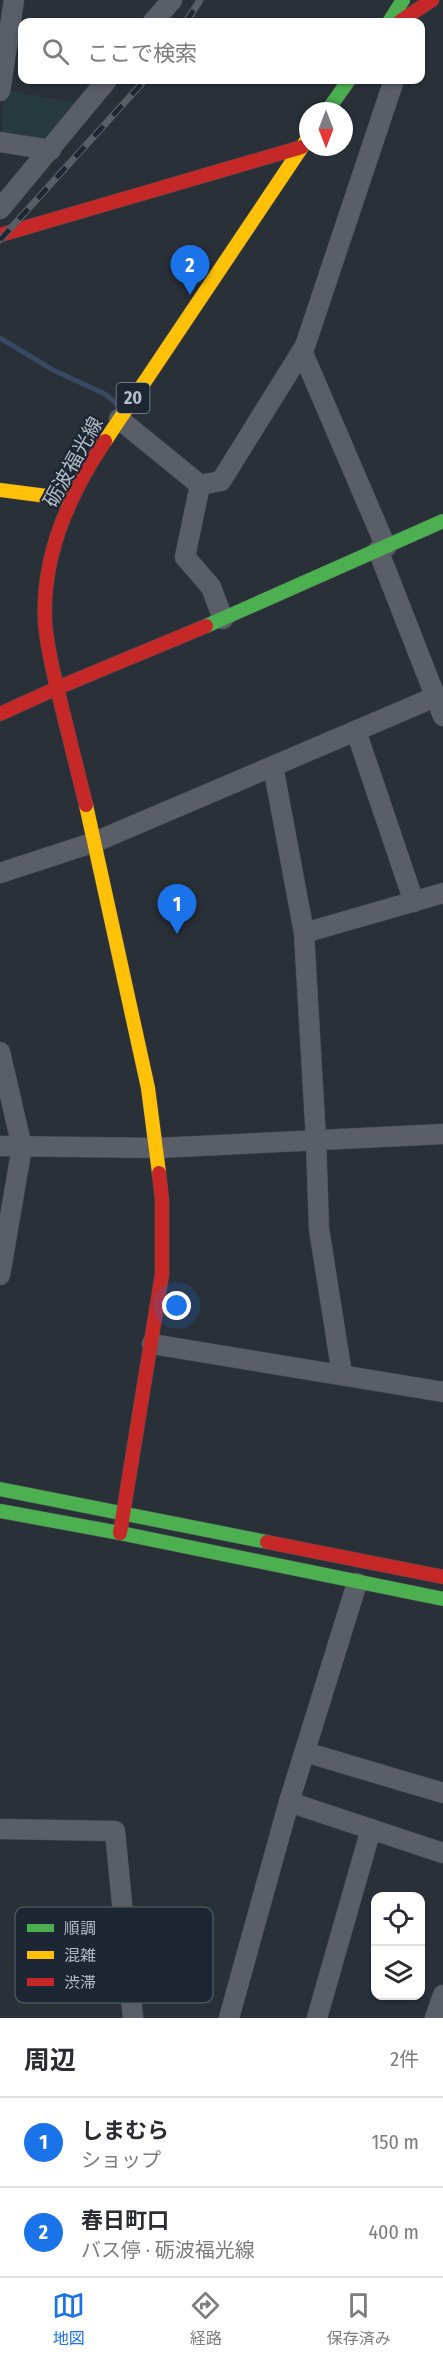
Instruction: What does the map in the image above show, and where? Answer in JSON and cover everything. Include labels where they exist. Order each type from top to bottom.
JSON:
[{"type":"street","points":[[0,91],[14,0]]},
{"type":"street","points":[[156,18],[172,0]]},
{"type":"street","points":[[405,15],[432,0]]},
{"type":"street","points":[[0,210],[104,84]]},
{"type":"street","points":[[333,102],[346,84]]},
{"type":"street","points":[[119,419],[200,484],[221,482],[302,351],[393,84]]},
{"type":"street","points":[[0,142],[51,150]]},
{"type":"street","points":[[0,235],[299,145]]},
{"type":"street","name":"砺波福光線","points":[[120,1533],[162,1274],[162,1200],[158,1148],[148,1088],[95,842],[47,642],[45,594],[53,544],[70,499],[88,466],[299,152]]},
{"type":"street","points":[[302,351],[382,548],[439,697],[443,716]]},
{"type":"street","points":[[200,484],[185,557],[211,587],[223,620]]},
{"type":"street","points":[[0,490],[70,499]]},
{"type":"street","points":[[0,714],[57,688],[223,620],[443,521]]},
{"type":"street","points":[[0,873],[95,842],[439,697]]},
{"type":"street","points":[[356,731],[414,902]]},
{"type":"street","points":[[273,766],[304,933],[319,1229],[342,1374]]},
{"type":"street","points":[[304,933],[443,893]]},
{"type":"street","points":[[0,1052],[22,1147],[0,1275]]},
{"type":"street","points":[[0,1146],[158,1148],[443,1134]]},
{"type":"street","points":[[152,1344],[443,1392]]},
{"type":"street","points":[[0,1489],[443,1577]]},
{"type":"street","points":[[0,1511],[120,1533],[443,1599]]},
{"type":"street","points":[[229,2018],[290,1802],[357,1583]]},
{"type":"street","points":[[305,1752],[443,1793]]},
{"type":"street","points":[[290,1802],[443,1853]]},
{"type":"street","points":[[0,1829],[115,1832],[122,1907]]},
{"type":"street","points":[[317,2018],[370,1829]]},
{"type":"street","points":[[435,2018],[443,1995]]},
{"type":"street","points":[[132,2003],[133,2018]]},
{"type":"green space","points":[[6,90],[79,104],[52,141],[3,135],[2,119]]},
{"type":"waterway","points":[[0,338],[53,370],[105,394],[117,404]]},
{"type":"railway","points":[[189,18],[200,0]]},
{"type":"railway","points":[[0,240],[141,84]]},
{"type":"traffic: fast","points":[[392,18],[403,0]]},
{"type":"traffic: fast","points":[[333,102],[346,84]]},
{"type":"traffic: fast","points":[[206,626],[443,521]]},
{"type":"traffic: fast","points":[[0,1489],[267,1542]]},
{"type":"traffic: fast","points":[[0,1511],[120,1533],[443,1599]]},
{"type":"traffic: slow","points":[[105,441],[299,151]]},
{"type":"traffic: slow","points":[[0,490],[70,499]]},
{"type":"traffic: slow","points":[[86,805],[148,1088],[159,1173]]},
{"type":"traffic: jam","points":[[405,18],[432,0]]},
{"type":"traffic: jam","points":[[0,235],[299,148]]},
{"type":"traffic: jam","points":[[0,714],[57,688],[45,620],[48,572],[53,549],[70,504],[80,482],[105,441]]},
{"type":"traffic: jam","points":[[86,805],[57,688],[206,626]]},
{"type":"traffic: jam","points":[[120,1533],[162,1274],[162,1200],[159,1173]]},
{"type":"traffic: jam","points":[[267,1542],[443,1577]]},
{"type":"place","name":"春日町口","points":[[190,295]]},
{"type":"place","name":"しまむら","points":[[177,934]]}]
